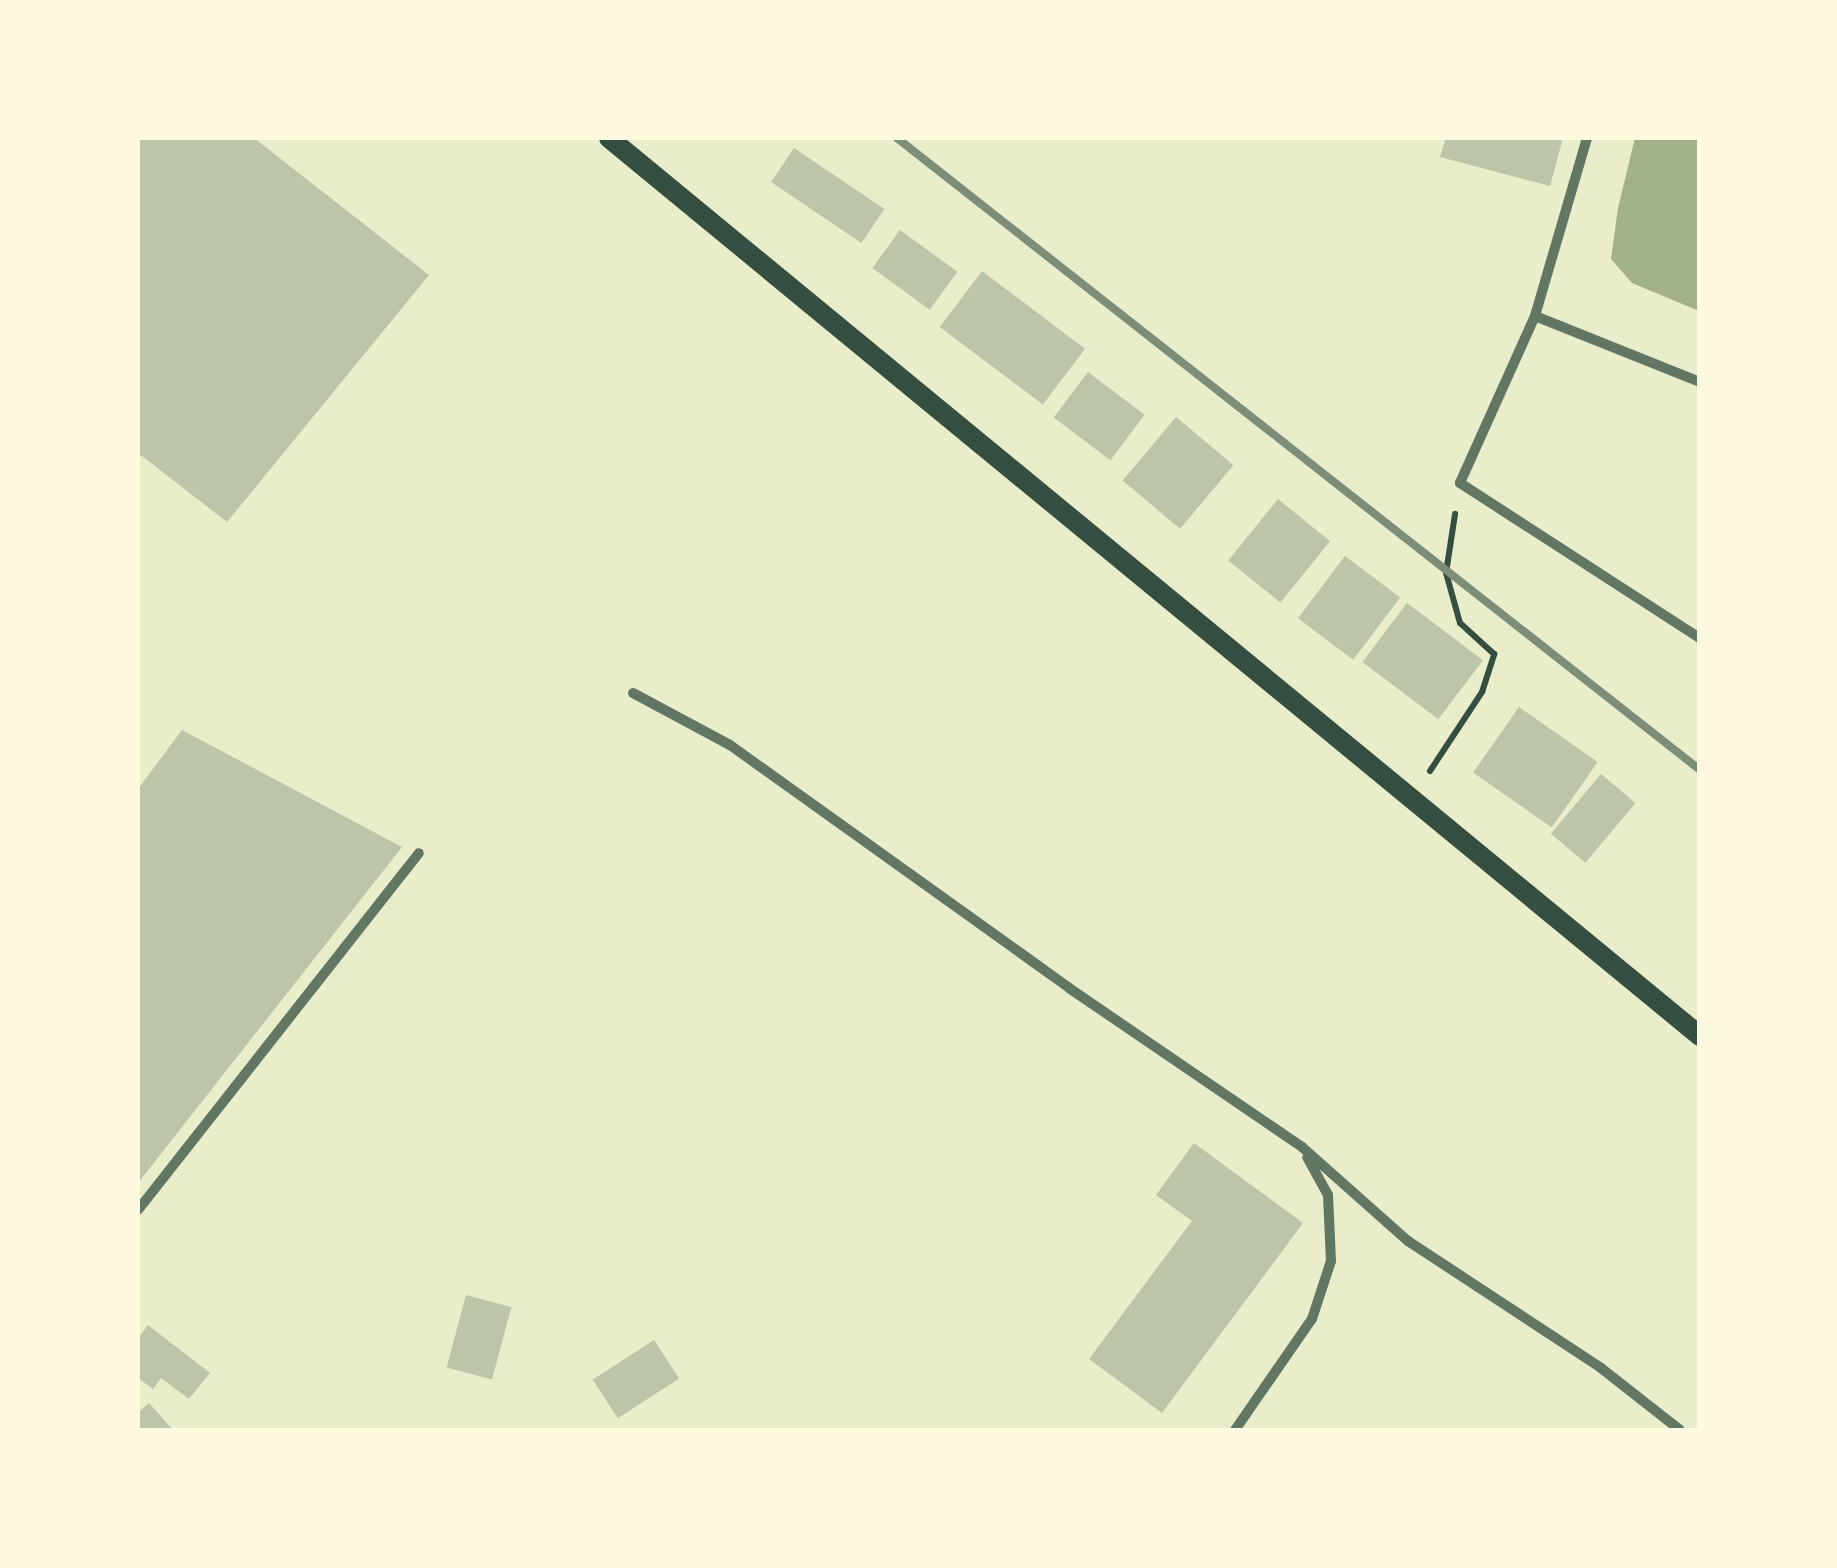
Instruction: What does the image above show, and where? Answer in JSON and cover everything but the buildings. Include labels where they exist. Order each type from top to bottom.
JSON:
[{"type":"main road","points":[[610,138],[1410,802],[1700,1036]]},
{"type":"street","points":[[1586,138],[1535,316],[1460,483],[1700,638]]},
{"type":"street","points":[[1535,316],[1700,382]]},
{"type":"street","points":[[634,692],[730,745],[1069,988],[1302,1147],[1408,1241],[1601,1368],[1680,1430]]},
{"type":"street","points":[[138,1210],[419,853]]},
{"type":"street","points":[[1235,1430],[1312,1319],[1331,1261],[1328,1194],[1302,1147]]},
{"type":"path","points":[[1410,802],[1482,692],[1494,654],[1460,623],[1446,573],[1460,483]]},
{"type":"shaded area","points":[[1635,138],[1699,138],[1699,311],[1632,283],[1611,259],[1618,208]]},
{"type":"railway","points":[[897,138],[1700,770]]}]
